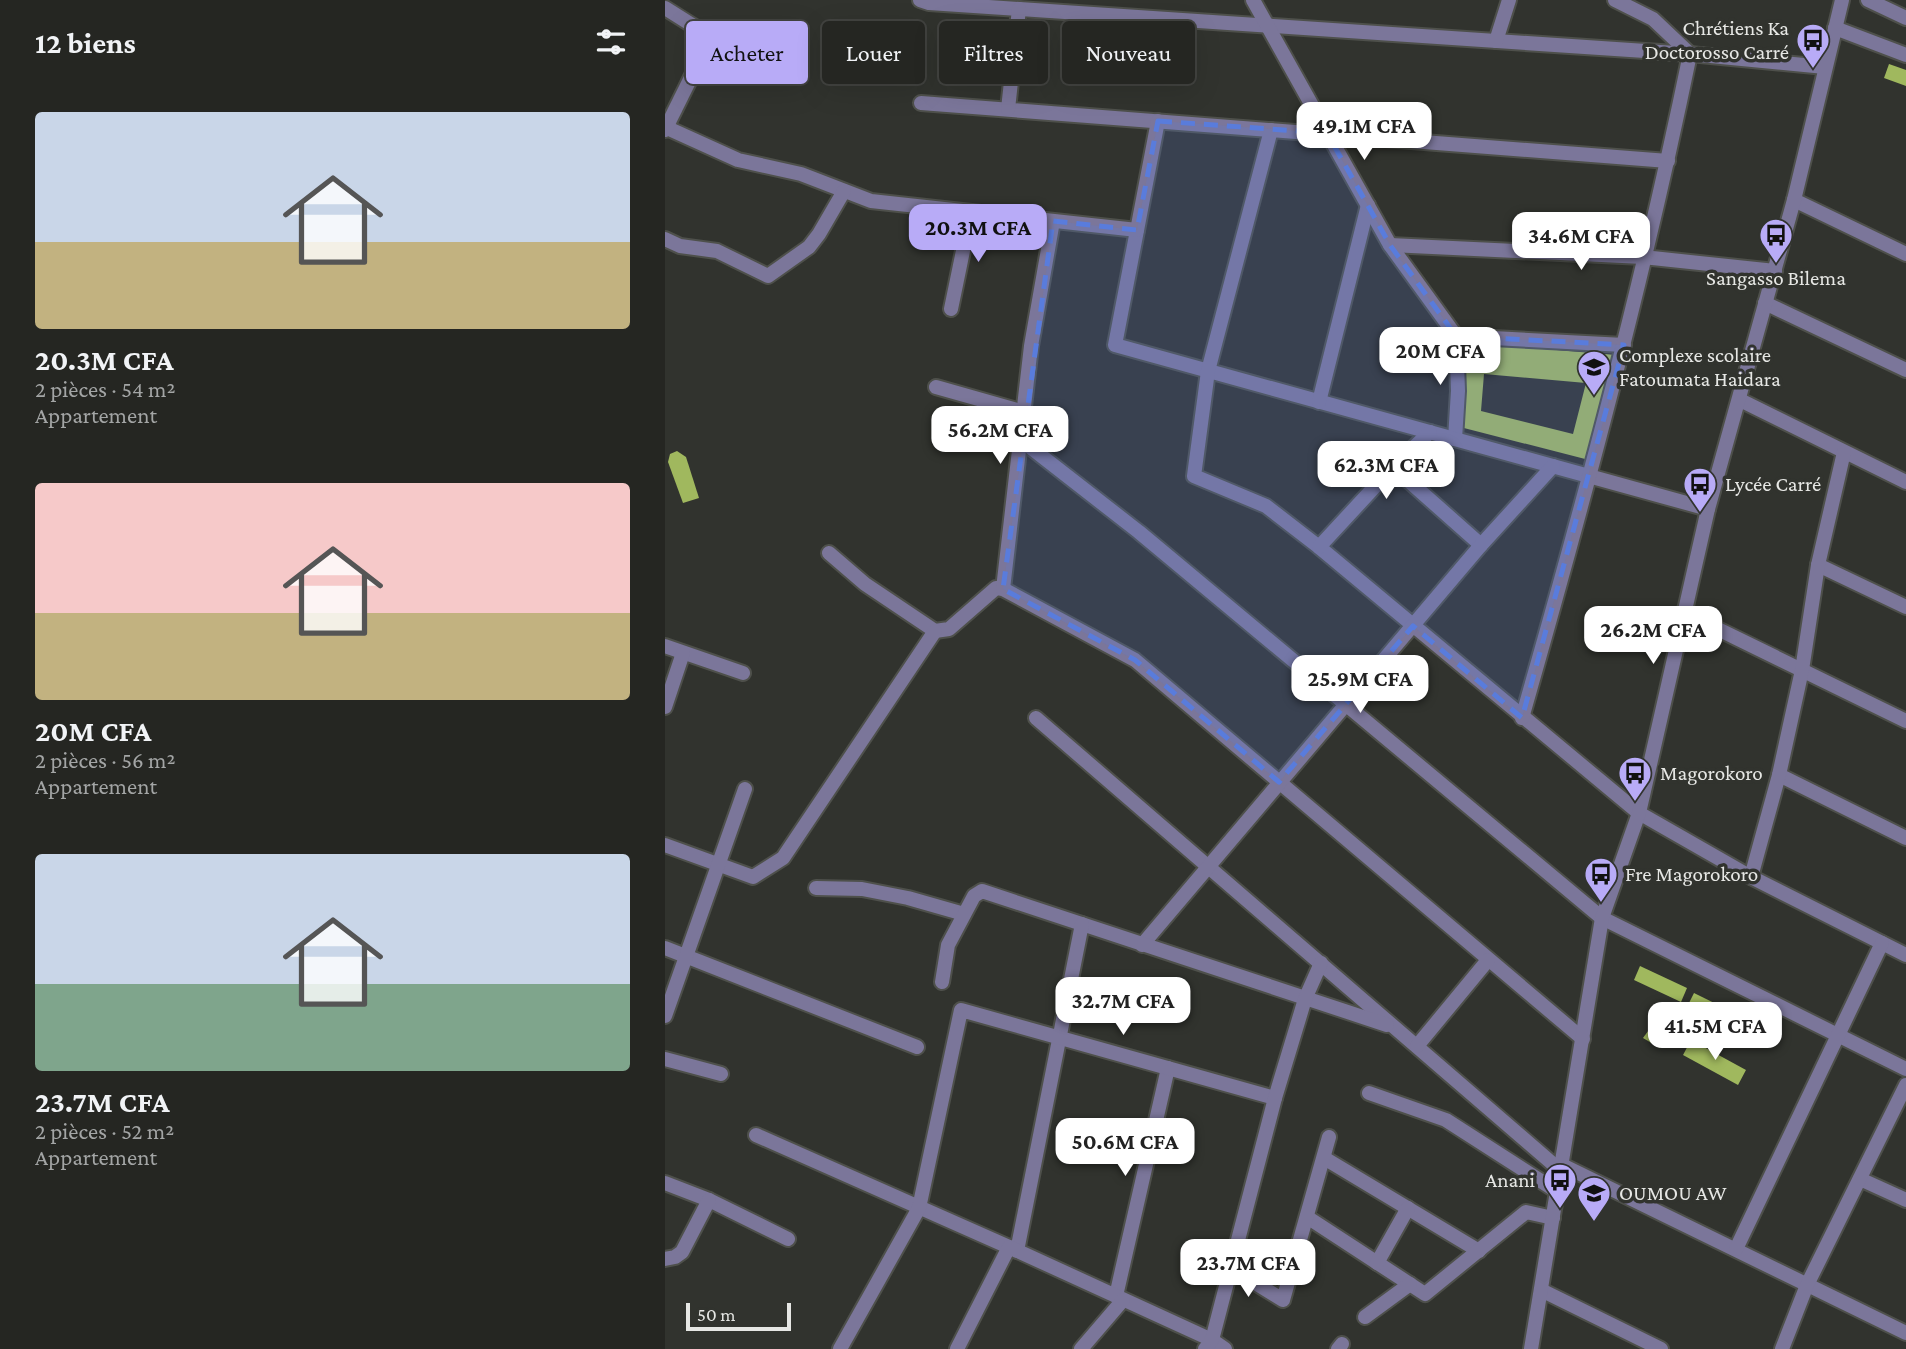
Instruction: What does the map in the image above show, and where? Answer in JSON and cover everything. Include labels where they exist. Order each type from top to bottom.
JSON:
[{"type":"street","points":[[920,0],[929,3],[1690,54],[1825,67]]},
{"type":"street","points":[[1252,0],[1390,245],[1456,336],[1458,391],[1455,439]]},
{"type":"street","points":[[1494,0],[1508,3],[1496,41]]},
{"type":"street","points":[[1615,0],[1653,19],[1690,54]]},
{"type":"street","points":[[1531,1349],[1602,918],[1639,813],[1708,509],[1794,200],[1842,0]]},
{"type":"street","points":[[1868,0],[1906,19]]},
{"type":"street","points":[[665,8],[686,21]]},
{"type":"street","points":[[1007,109],[1019,9]]},
{"type":"street","points":[[1835,28],[1906,55]]},
{"type":"street","points":[[1523,718],[1591,475],[1624,345],[1668,161],[1690,54]]},
{"type":"street","points":[[687,84],[665,128],[738,160],[801,174],[871,201],[1136,230]]},
{"type":"street","points":[[921,103],[1668,161]]},
{"type":"street","points":[[1158,121],[1115,345],[1708,509]]},
{"type":"street","points":[[1271,130],[1208,371],[1194,476],[1266,506],[1639,813],[1751,877],[1906,955]]},
{"type":"street","points":[[665,239],[680,246],[717,251],[768,276],[809,247],[820,234],[844,191]]},
{"type":"street","points":[[1794,200],[1906,254]]},
{"type":"street","points":[[1319,401],[1368,205]]},
{"type":"street","points":[[951,309],[971,212]]},
{"type":"street","points":[[1003,589],[1031,346],[1053,221]]},
{"type":"street","points":[[1390,245],[1643,257],[1775,271]]},
{"type":"street","points":[[1765,303],[1906,370]]},
{"type":"street","points":[[1456,336],[1624,345]]},
{"type":"street","points":[[936,387],[1024,412]]},
{"type":"street","points":[[1739,400],[1906,482]]},
{"type":"street","points":[[1319,547],[1393,467],[1430,432]]},
{"type":"street","points":[[1021,440],[1139,532],[1602,918],[1906,1069]]},
{"type":"street","points":[[1751,877],[1779,775],[1802,670],[1818,565],[1844,452]]},
{"type":"street","points":[[1142,945],[1481,545],[1553,466]]},
{"type":"street","points":[[1393,467],[1481,545]]},
{"type":"street","points":[[829,553],[865,584],[935,631],[949,629],[996,588],[1003,589],[1135,660],[1583,1038]]},
{"type":"street","points":[[1818,565],[1906,607]]},
{"type":"street","points":[[1683,612],[1906,721]]},
{"type":"street","points":[[665,845],[753,877],[783,858],[935,631]]},
{"type":"street","points":[[665,646],[743,673]]},
{"type":"street","points":[[665,707],[683,653]]},
{"type":"street","points":[[1037,718],[1561,1168],[1736,1249],[1906,1333]]},
{"type":"street","points":[[1779,775],[1906,838]]},
{"type":"street","points":[[665,1016],[745,789]]},
{"type":"street","points":[[816,888],[862,889],[908,898],[964,914]]},
{"type":"street","points":[[942,982],[947,944],[974,895],[982,891],[1395,1028]]},
{"type":"street","points":[[957,1349],[1013,1249],[1082,925]]},
{"type":"street","points":[[1736,1249],[1882,943]]},
{"type":"street","points":[[665,948],[917,1047]]},
{"type":"street","points":[[1417,1046],[1488,960]]},
{"type":"street","points":[[1208,1345],[1275,1098],[1305,999],[1321,963]]},
{"type":"street","points":[[840,1349],[919,1208],[961,1010],[1275,1098]]},
{"type":"street","points":[[665,1059],[721,1074]]},
{"type":"street","points":[[1081,1349],[1119,1298],[1168,1068]]},
{"type":"street","points":[[1782,1349],[1807,1285],[1906,1085]]},
{"type":"street","points":[[1369,1093],[1446,1120],[1558,1192]]},
{"type":"street","points":[[756,1135],[1119,1298],[1208,1345],[1225,1349]]},
{"type":"street","points":[[1231,1268],[1283,1300],[1329,1138]]},
{"type":"street","points":[[1324,1158],[1479,1251]]},
{"type":"street","points":[[1860,1179],[1906,1200]]},
{"type":"street","points":[[665,1183],[709,1200],[788,1239]]},
{"type":"street","points":[[665,1259],[682,1252],[709,1200]]},
{"type":"street","points":[[1377,1263],[1408,1208]]},
{"type":"street","points":[[1307,1217],[1425,1294],[1525,1212],[1553,1218]]},
{"type":"street","points":[[1365,1317],[1410,1284]]},
{"type":"street","points":[[1541,1290],[1661,1349]]},
{"type":"street","points":[[1520,1349],[1534,1330]]},
{"type":"highlighted area","points":[[1158,121],[1327,133],[1390,245],[1456,336],[1624,345],[1522,718],[1413,626],[1279,782],[1135,660],[1003,589],[1053,221],[1137,230]]},
{"type":"building","points":[[1889,64],[1906,70],[1906,86],[1884,78]]},
{"type":"building","name":"Complexe scolaire Fatoumata Haidara","points":[[1460,342],[1616,355],[1589,460],[1460,427]],"holes":[[[1484,374],[1586,383],[1573,434],[1481,411]]]},
{"type":"building","points":[[677,451],[686,457],[699,498],[683,503],[668,462],[670,454]]},
{"type":"building","points":[[1640,966],[1687,988],[1681,1002],[1634,980]]},
{"type":"building","points":[[1694,993],[1765,1028],[1759,1041],[1688,1005]]},
{"type":"building","points":[[1651,1027],[1667,1037],[1660,1048],[1643,1038]]},
{"type":"building","points":[[1691,1040],[1746,1070],[1738,1085],[1683,1055]]},
{"type":"place","name":"Chrétiens Ka Doctorosso Carré","points":[[1813,70]]},
{"type":"place","name":"Sangasso Bilema","points":[[1776,265]]},
{"type":"place","name":"Complexe scolaire Fatoumata Haidara","points":[[1594,397]]},
{"type":"place","name":"Lycée Carré","points":[[1700,514]]},
{"type":"place","name":"Magorokoro","points":[[1635,803]]},
{"type":"place","name":"Fre Magorokoro","points":[[1601,904]]},
{"type":"place","name":"Anani","points":[[1560,1210]]},
{"type":"place","name":"OUMOU AW","points":[[1594,1223]]}]
